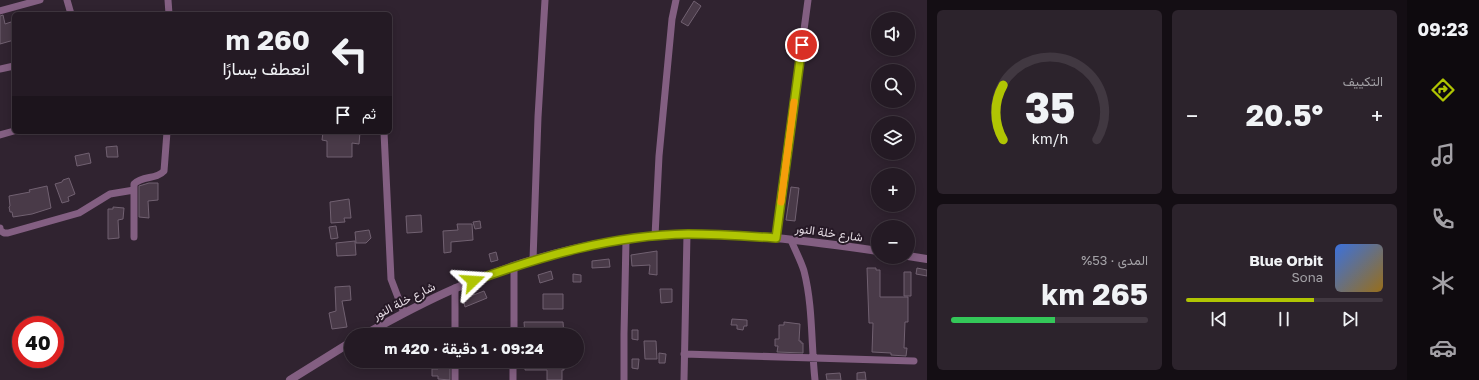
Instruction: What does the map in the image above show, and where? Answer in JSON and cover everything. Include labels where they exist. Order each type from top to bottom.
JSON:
[{"type":"street","points":[[0,11],[27,1],[40,0]]},
{"type":"street","points":[[67,0],[70,12]]},
{"type":"street","points":[[168,0],[168,12]]},
{"type":"street","points":[[533,260],[538,116],[545,0]]},
{"type":"street","points":[[655,236],[659,156],[673,9],[676,0]]},
{"type":"street","points":[[776,238],[808,0]]},
{"type":"street","points":[[0,69],[12,66]]},
{"type":"street","points":[[0,135],[12,132]]},
{"type":"street","points":[[134,237],[134,184],[139,179],[160,176],[164,171],[168,134]]},
{"type":"street","points":[[384,134],[391,280],[404,313]]},
{"type":"street","points":[[0,228],[0,230],[4,233],[8,233],[66,217],[79,213],[110,194],[134,190]]},
{"type":"street","points":[[684,380],[687,234]]},
{"type":"street","name":"شارع خلة النور","points":[[377,328],[455,288],[533,260],[596,244],[655,236],[687,234],[776,238],[871,251]]},
{"type":"street","points":[[624,380],[626,240]]},
{"type":"street","points":[[791,240],[804,270],[806,279],[810,310],[815,380]]},
{"type":"street","points":[[915,257],[927,259]]},
{"type":"street","points":[[514,266],[514,328]]},
{"type":"street","points":[[455,288],[455,328]]},
{"type":"street","points":[[290,380],[344,346]]},
{"type":"street","points":[[684,354],[914,361]]},
{"type":"street","points":[[455,368],[455,380]]},
{"type":"street","points":[[513,380],[514,368]]},
{"type":"building","points":[[694,1],[701,6],[688,26],[681,22]]},
{"type":"building","points":[[3,15],[5,24],[12,22],[12,41],[0,44],[0,16]]},
{"type":"building","points":[[323,134],[360,134],[359,144],[352,143],[352,157],[327,157],[327,141],[322,140]]},
{"type":"building","points":[[117,146],[118,157],[107,157],[106,147]]},
{"type":"building","points":[[89,153],[91,163],[77,166],[75,156]]},
{"type":"building","points":[[69,178],[75,194],[68,197],[69,201],[62,203],[55,184]]},
{"type":"building","points":[[149,183],[158,183],[158,200],[148,201],[149,218],[139,217],[139,186]]},
{"type":"building","points":[[47,186],[51,208],[32,214],[13,217],[9,207],[9,196],[30,192],[29,190]]},
{"type":"building","points":[[791,187],[799,188],[795,221],[786,220]]},
{"type":"building","points":[[349,199],[351,218],[344,218],[345,222],[331,223],[330,202]]},
{"type":"building","points":[[113,207],[124,208],[123,219],[118,220],[119,238],[108,239],[108,209],[113,209]]},
{"type":"building","points":[[421,215],[422,232],[407,233],[406,216]]},
{"type":"building","points":[[480,221],[481,228],[475,229],[473,222]]},
{"type":"building","points":[[457,224],[472,224],[473,240],[451,242],[451,252],[444,253],[443,231],[458,230]]},
{"type":"building","points":[[336,226],[338,238],[331,239],[329,227]]},
{"type":"building","points":[[369,230],[371,238],[366,243],[356,243],[355,232]]},
{"type":"building","points":[[355,241],[356,255],[337,256],[336,243]]},
{"type":"building","points":[[657,251],[657,275],[649,274],[650,265],[632,266],[631,255]]},
{"type":"building","points":[[496,252],[498,260],[491,262],[489,254]]},
{"type":"building","points":[[609,259],[610,267],[592,268],[592,261]]},
{"type":"building","points":[[867,268],[876,268],[876,270],[880,270],[880,297],[908,297],[908,322],[905,322],[904,348],[907,348],[906,356],[891,355],[891,353],[872,352],[873,323],[869,323]]},
{"type":"building","points":[[917,268],[927,270],[927,276],[916,274]]},
{"type":"building","points":[[551,271],[553,279],[540,283],[538,275]]},
{"type":"building","points":[[904,272],[911,272],[911,296],[904,296]]},
{"type":"building","points":[[573,274],[581,275],[581,282],[573,282]]},
{"type":"building","points":[[350,286],[351,300],[342,301],[347,327],[332,329],[329,313],[336,311],[335,287]]},
{"type":"building","points":[[660,289],[672,289],[672,302],[661,303]]},
{"type":"building","points":[[484,291],[487,298],[465,307],[463,299]]},
{"type":"building","points":[[543,294],[563,294],[563,309],[543,309]]},
{"type":"building","points":[[732,319],[747,320],[747,326],[744,326],[743,330],[737,329],[737,325],[731,325]]},
{"type":"building","points":[[524,322],[563,322],[563,328],[524,328]]},
{"type":"building","points":[[784,322],[800,324],[799,341],[803,343],[803,353],[777,352],[778,346],[775,346],[775,339],[779,339],[779,325],[784,325]]},
{"type":"building","points":[[632,330],[638,330],[638,340],[632,339]]},
{"type":"building","points":[[644,341],[656,341],[657,359],[645,359]]},
{"type":"building","points":[[659,353],[666,354],[665,363],[659,363]]},
{"type":"building","points":[[632,359],[639,359],[638,369],[632,368]]},
{"type":"building","points":[[450,368],[450,380],[438,379],[438,376],[432,376],[432,369]]},
{"type":"building","points":[[525,368],[564,368],[564,370],[562,370],[562,380],[547,380],[547,370],[525,370]]},
{"type":"building","points":[[865,372],[866,380],[857,380],[857,373]]},
{"type":"building","points":[[840,373],[841,380],[827,380],[826,374]]},
{"type":"slow traffic","points":[[781,202],[794,102]]},
{"type":"route","points":[[473,281],[533,260],[596,244],[655,236],[687,234],[717,234],[776,238],[802,45]]}]
